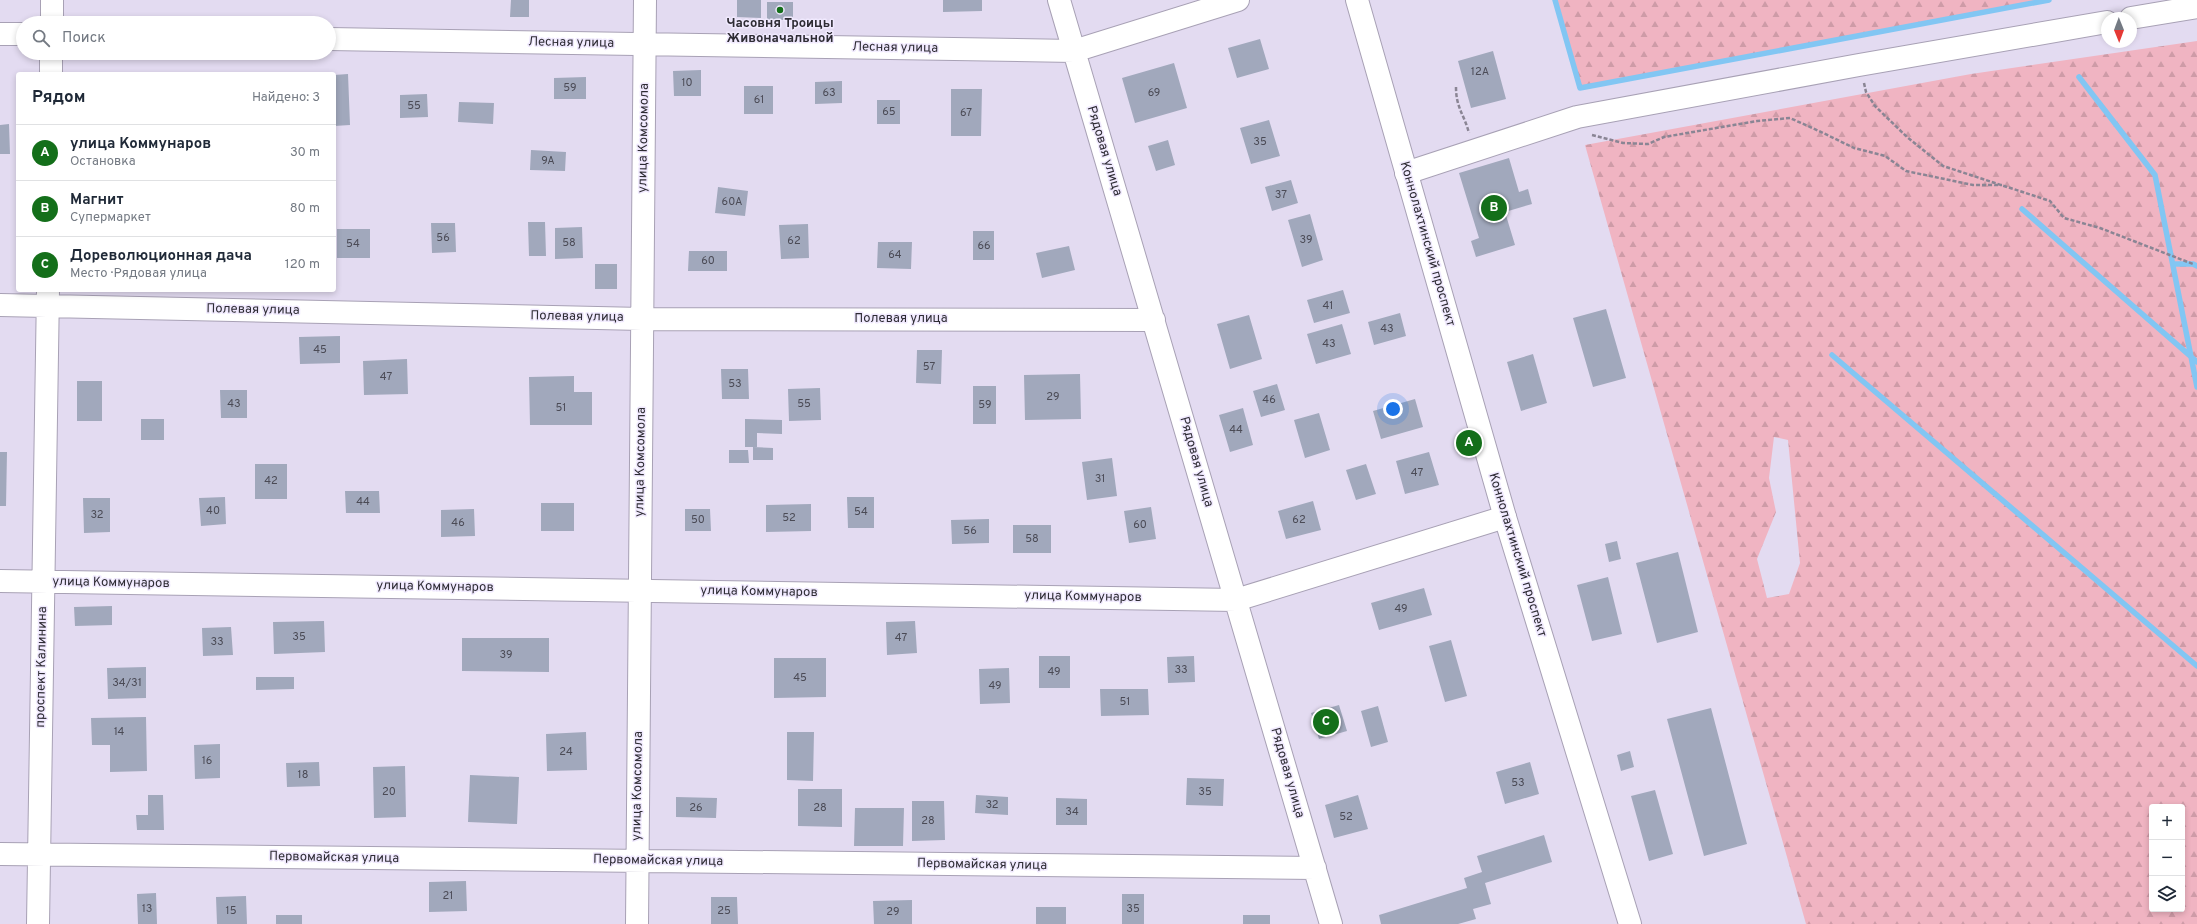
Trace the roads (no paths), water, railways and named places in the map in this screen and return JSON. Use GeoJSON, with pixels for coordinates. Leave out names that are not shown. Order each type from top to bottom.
{"type":"FeatureCollection","features":[{"type":"Feature","properties":{"kind":"street"},"geometry":{"type":"LineString","coordinates":[[52,0],[52,16]]}},
{"type":"Feature","properties":{"kind":"street","name":"улица Комсомола"},"geometry":{"type":"LineString","coordinates":[[637,924],[645,0]]}},
{"type":"Feature","properties":{"kind":"street","name":"Рядовая улица"},"geometry":{"type":"LineString","coordinates":[[1059,0],[1331,924]]}},
{"type":"Feature","properties":{"kind":"street","name":"Лесная улица"},"geometry":{"type":"LineString","coordinates":[[336,39],[1074,51],[1238,0]]}},
{"type":"Feature","properties":{"kind":"street","name":"Коннолахтинский проспект"},"geometry":{"type":"LineString","coordinates":[[1357,0],[1505,517],[1630,924]]}},
{"type":"Feature","properties":{"kind":"street"},"geometry":{"type":"LineString","coordinates":[[2137,17],[2197,7]]}},
{"type":"Feature","properties":{"kind":"street"},"geometry":{"type":"LineString","coordinates":[[1406,173],[1577,117],[1859,65],[2101,23]]}},
{"type":"Feature","properties":{"kind":"street"},"geometry":{"type":"LineString","coordinates":[[0,34],[16,34]]}},
{"type":"Feature","properties":{"kind":"street"},"geometry":{"type":"LineString","coordinates":[[51,60],[51,72]]}},
{"type":"Feature","properties":{"kind":"street","name":"Полевая улица"},"geometry":{"type":"LineString","coordinates":[[0,305],[48,298],[642,319],[1154,320]]}},
{"type":"Feature","properties":{"kind":"street","name":"проспект Калинина"},"geometry":{"type":"LineString","coordinates":[[38,924],[48,298]]}},
{"type":"Feature","properties":{"kind":"street","name":"улица Коммунаров"},"geometry":{"type":"LineString","coordinates":[[0,581],[1236,600],[1505,517]]}},
{"type":"Feature","properties":{"kind":"street","name":"Первомайская улица"},"geometry":{"type":"LineString","coordinates":[[0,854],[1315,868]]}},
{"type":"Feature","properties":{"kind":"waterway"},"geometry":{"type":"LineString","coordinates":[[1555,0],[1580,88],[2049,0]]}},
{"type":"Feature","properties":{"kind":"waterway"},"geometry":{"type":"LineString","coordinates":[[2079,77],[2155,175],[2197,387]]}},
{"type":"Feature","properties":{"kind":"waterway"},"geometry":{"type":"LineString","coordinates":[[2022,209],[2197,362]]}},
{"type":"Feature","properties":{"kind":"waterway"},"geometry":{"type":"LineString","coordinates":[[2173,264],[2193,264],[2197,266]]}},
{"type":"Feature","properties":{"kind":"waterway"},"geometry":{"type":"LineString","coordinates":[[1832,355],[2197,666]]}},
{"type":"Feature","properties":{"kind":"place","name":"Часовня Троицы Живоначальной"},"geometry":{"type":"Point","coordinates":[780,10]}},
{"type":"Feature","properties":{"kind":"place","name":"Магнит"},"geometry":{"type":"Point","coordinates":[1494,208]}},
{"type":"Feature","properties":{"kind":"place","name":"улица Коммунаров"},"geometry":{"type":"Point","coordinates":[1469,443]}},
{"type":"Feature","properties":{"kind":"place","name":"Дореволюционная дача"},"geometry":{"type":"Point","coordinates":[1326,722]}}]}
